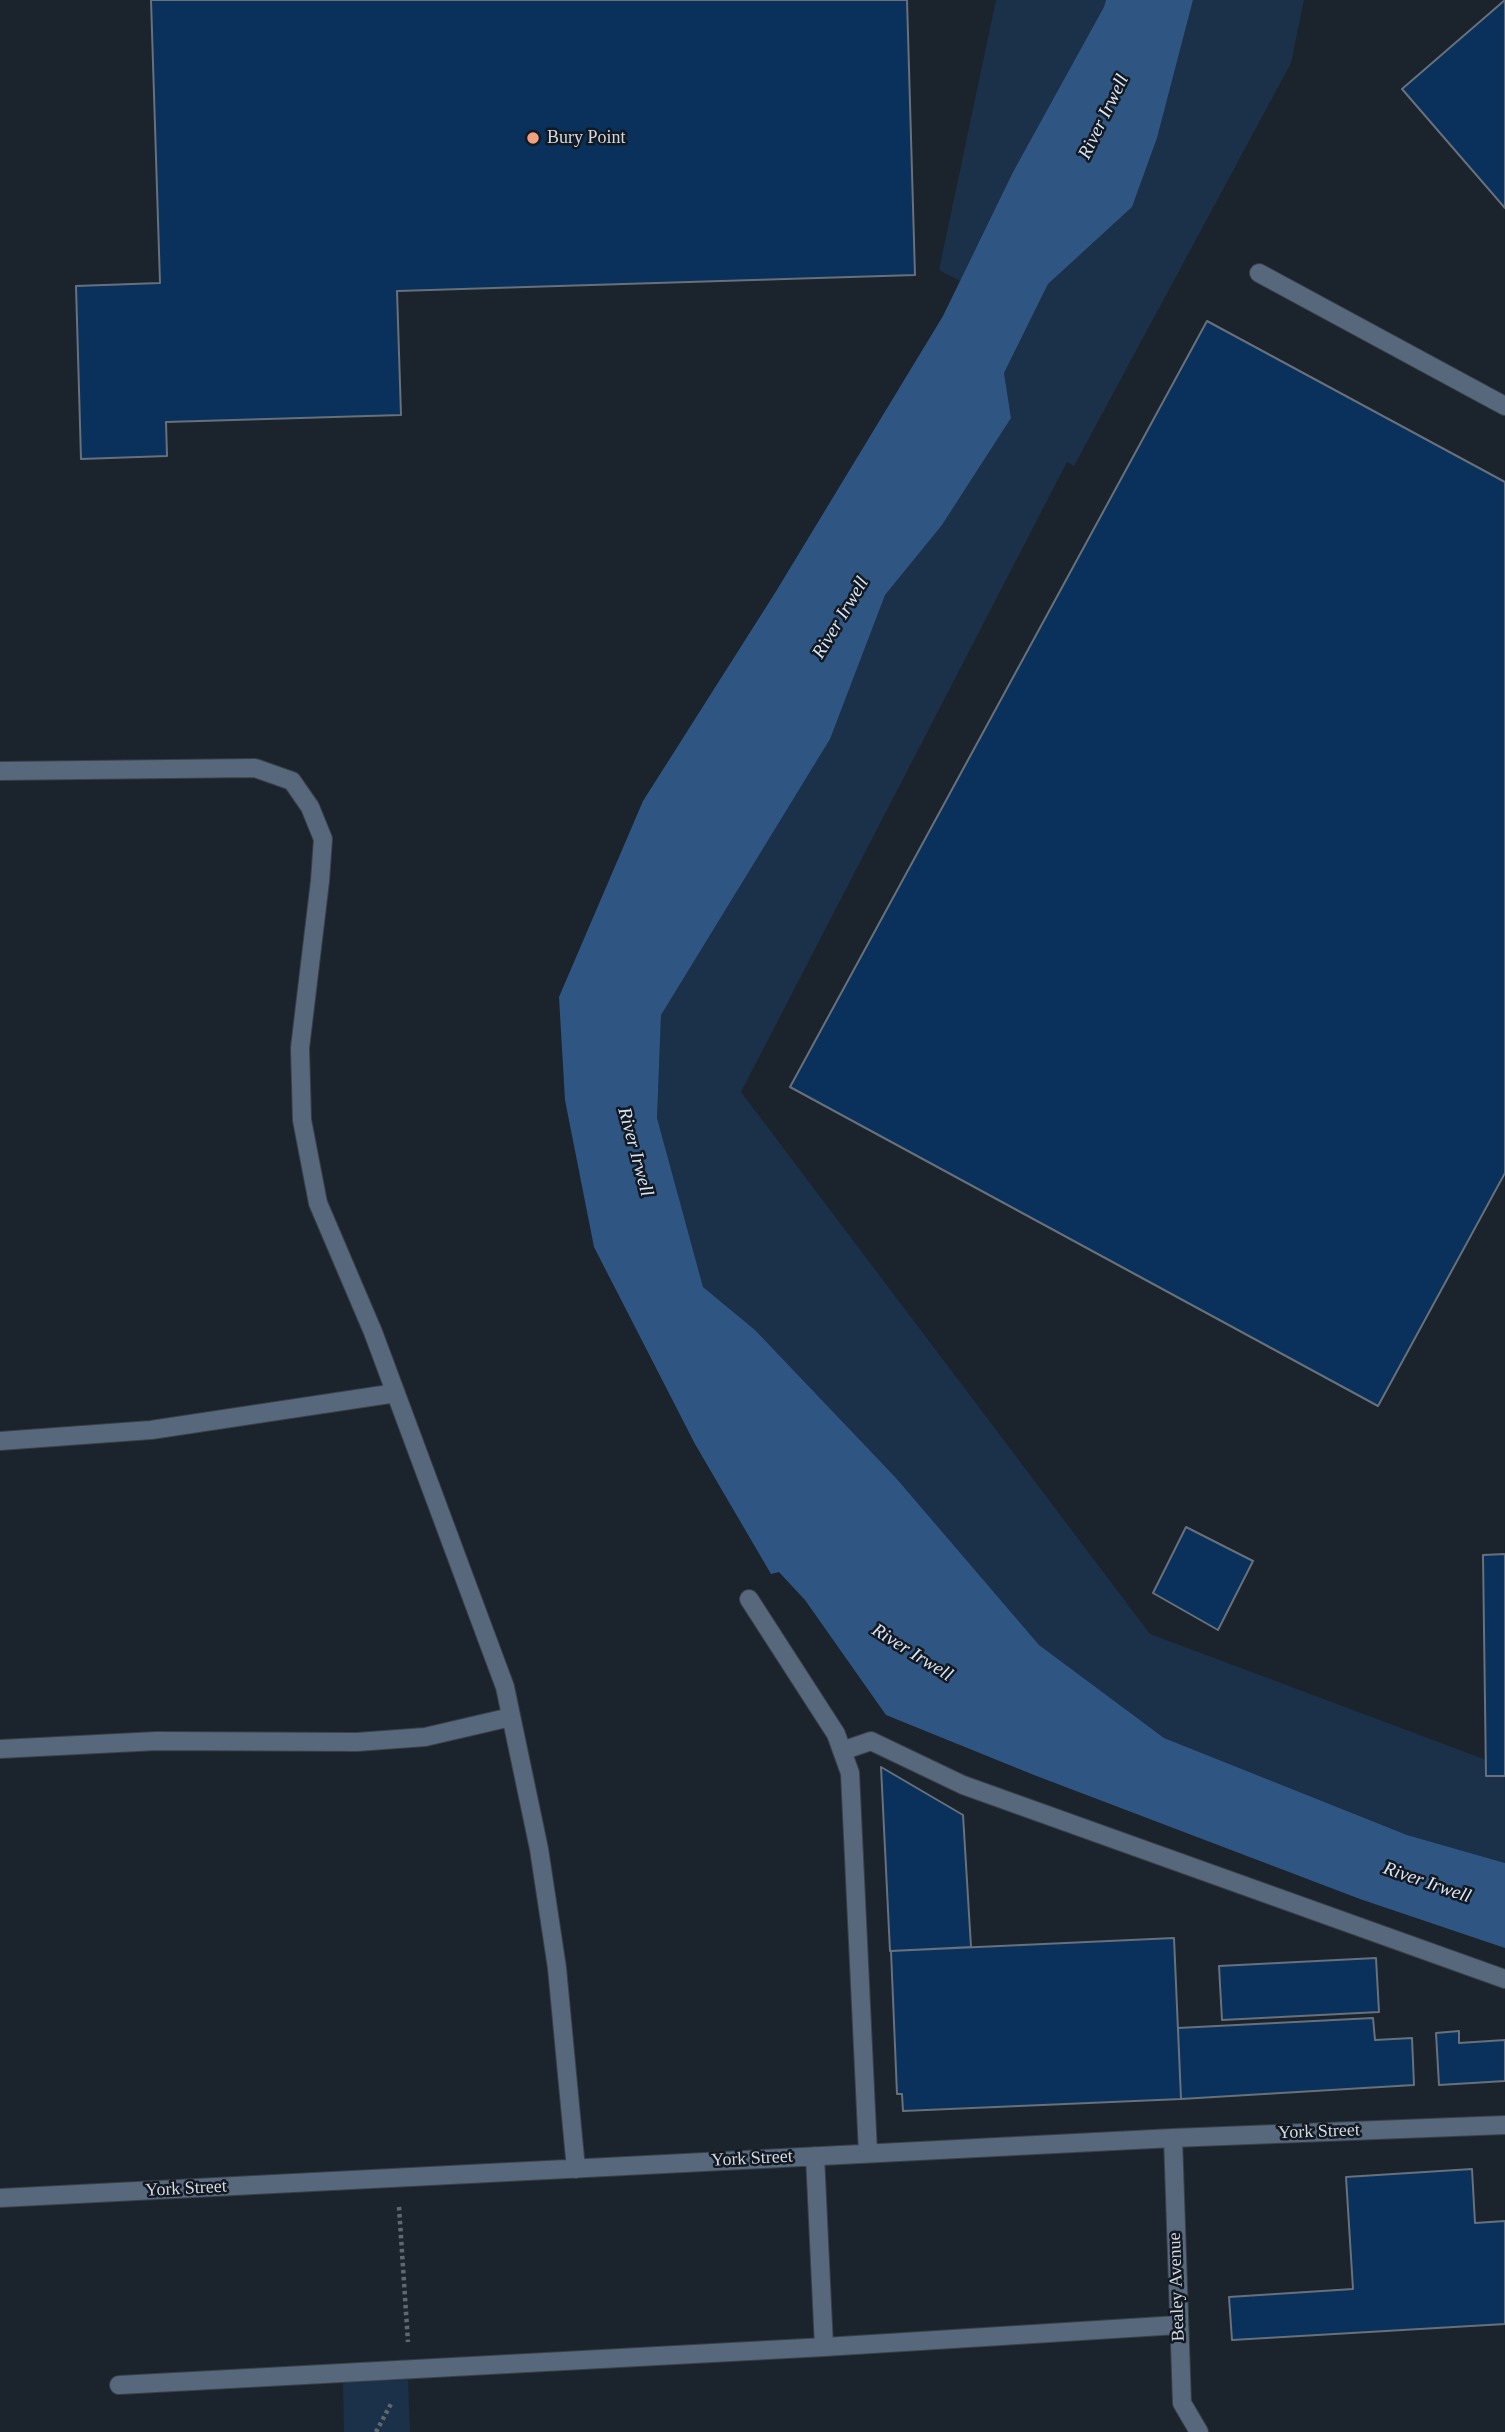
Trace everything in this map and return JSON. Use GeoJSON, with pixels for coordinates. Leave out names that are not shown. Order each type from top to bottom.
{"type":"FeatureCollection","features":[{"type":"Feature","properties":{"kind":"street"},"geometry":{"type":"LineString","coordinates":[[1259,272],[1505,406]]}},
{"type":"Feature","properties":{"kind":"street"},"geometry":{"type":"LineString","coordinates":[[0,771],[255,768],[292,781],[310,807],[323,839],[300,1048],[302,1120],[317,1203],[373,1332],[505,1687],[539,1849],[557,1968],[576,2169]]}},
{"type":"Feature","properties":{"kind":"street"},"geometry":{"type":"LineString","coordinates":[[0,1441],[151,1430],[396,1393]]}},
{"type":"Feature","properties":{"kind":"street"},"geometry":{"type":"LineString","coordinates":[[749,1599],[835,1734],[850,1773],[869,2153]]}},
{"type":"Feature","properties":{"kind":"street"},"geometry":{"type":"LineString","coordinates":[[0,1749],[157,1741],[357,1742],[425,1737],[511,1717]]}},
{"type":"Feature","properties":{"kind":"street"},"geometry":{"type":"LineString","coordinates":[[842,1751],[871,1741],[963,1785],[1505,1979]]}},
{"type":"Feature","properties":{"kind":"street","name":"York Street"},"geometry":{"type":"LineString","coordinates":[[0,2198],[1173,2138],[1505,2124]]}},
{"type":"Feature","properties":{"kind":"street","name":"Bealey Avenue"},"geometry":{"type":"LineString","coordinates":[[1173,2138],[1182,2403],[1199,2432]]}},
{"type":"Feature","properties":{"kind":"street"},"geometry":{"type":"LineString","coordinates":[[816,2156],[824,2347]]}},
{"type":"Feature","properties":{"kind":"street"},"geometry":{"type":"LineString","coordinates":[[119,2385],[1178,2325]]}},
{"type":"Feature","properties":{"kind":"path"},"geometry":{"type":"LineString","coordinates":[[376,2432],[409,2368],[397,2179]]}},
{"type":"Feature","properties":{"kind":"shaded area"},"geometry":{"type":"Polygon","coordinates":[[[996,0],[1106,0],[1105,7],[1013,172],[960,281],[939,270],[996,0]]]}},
{"type":"Feature","properties":{"kind":"shaded area"},"geometry":{"type":"Polygon","coordinates":[[[1193,0],[1304,0],[1291,63],[1074,466],[1067,462],[741,1092],[1150,1634],[1505,1767],[1505,1863],[1407,1835],[1164,1738],[1039,1645],[896,1478],[755,1330],[703,1287],[657,1118],[661,1015],[885,595],[942,525],[1011,418],[1004,373],[1048,284],[1132,207],[1157,138],[1193,0]]]}},
{"type":"Feature","properties":{"kind":"shaded area"},"geometry":{"type":"Polygon","coordinates":[[[408,2380],[410,2432],[344,2432],[343,2382],[408,2380]]]}},
{"type":"Feature","properties":{"kind":"water","name":"River Irwell"},"geometry":{"type":"Polygon","coordinates":[[[1106,0],[1193,0],[1157,138],[1132,207],[1048,284],[1004,373],[1011,418],[942,525],[885,595],[830,739],[661,1015],[657,1118],[703,1287],[755,1330],[896,1478],[1039,1645],[1164,1738],[1407,1835],[1505,1863],[1505,1948],[1360,1899],[1034,1775],[886,1715],[805,1600],[779,1572],[771,1574],[695,1444],[594,1247],[565,1100],[559,997],[643,801],[775,593],[943,316],[1013,172],[1106,0]]]}},
{"type":"Feature","properties":{"kind":"building","name":"Bury Point"},"geometry":{"type":"Polygon","coordinates":[[[151,0],[907,0],[915,275],[397,291],[401,415],[166,422],[167,456],[81,459],[76,286],[160,283],[151,0]]]}},
{"type":"Feature","properties":{"kind":"building"},"geometry":{"type":"Polygon","coordinates":[[[1505,0],[1505,208],[1402,89],[1505,0]]]}},
{"type":"Feature","properties":{"kind":"building"},"geometry":{"type":"Polygon","coordinates":[[[1207,321],[1505,482],[1505,1173],[1378,1406],[790,1087],[1207,321]]]}},
{"type":"Feature","properties":{"kind":"building"},"geometry":{"type":"Polygon","coordinates":[[[1186,1527],[1253,1561],[1218,1630],[1153,1593],[1186,1527]]]}},
{"type":"Feature","properties":{"kind":"building"},"geometry":{"type":"Polygon","coordinates":[[[1505,1554],[1505,1776],[1486,1776],[1483,1555],[1505,1554]]]}},
{"type":"Feature","properties":{"kind":"building"},"geometry":{"type":"Polygon","coordinates":[[[881,1767],[963,1815],[971,1947],[890,1951],[881,1767]]]}},
{"type":"Feature","properties":{"kind":"building"},"geometry":{"type":"Polygon","coordinates":[[[1174,1938],[1181,2099],[903,2111],[902,2094],[897,2094],[891,1951],[1174,1938]]]}},
{"type":"Feature","properties":{"kind":"building"},"geometry":{"type":"Polygon","coordinates":[[[1376,1958],[1379,2012],[1222,2020],[1219,1966],[1376,1958]]]}},
{"type":"Feature","properties":{"kind":"building"},"geometry":{"type":"Polygon","coordinates":[[[1373,2018],[1375,2040],[1412,2038],[1414,2085],[1181,2099],[1178,2028],[1373,2018]]]}},
{"type":"Feature","properties":{"kind":"building"},"geometry":{"type":"Polygon","coordinates":[[[1459,2031],[1459,2043],[1505,2040],[1505,2081],[1439,2085],[1436,2033],[1459,2031]]]}},
{"type":"Feature","properties":{"kind":"building"},"geometry":{"type":"Polygon","coordinates":[[[1472,2169],[1475,2223],[1505,2221],[1505,2324],[1232,2340],[1229,2297],[1353,2289],[1346,2177],[1472,2169]]]}},
{"type":"Feature","properties":{"kind":"place","name":"Bury Point"},"geometry":{"type":"Point","coordinates":[533,138]}}]}
